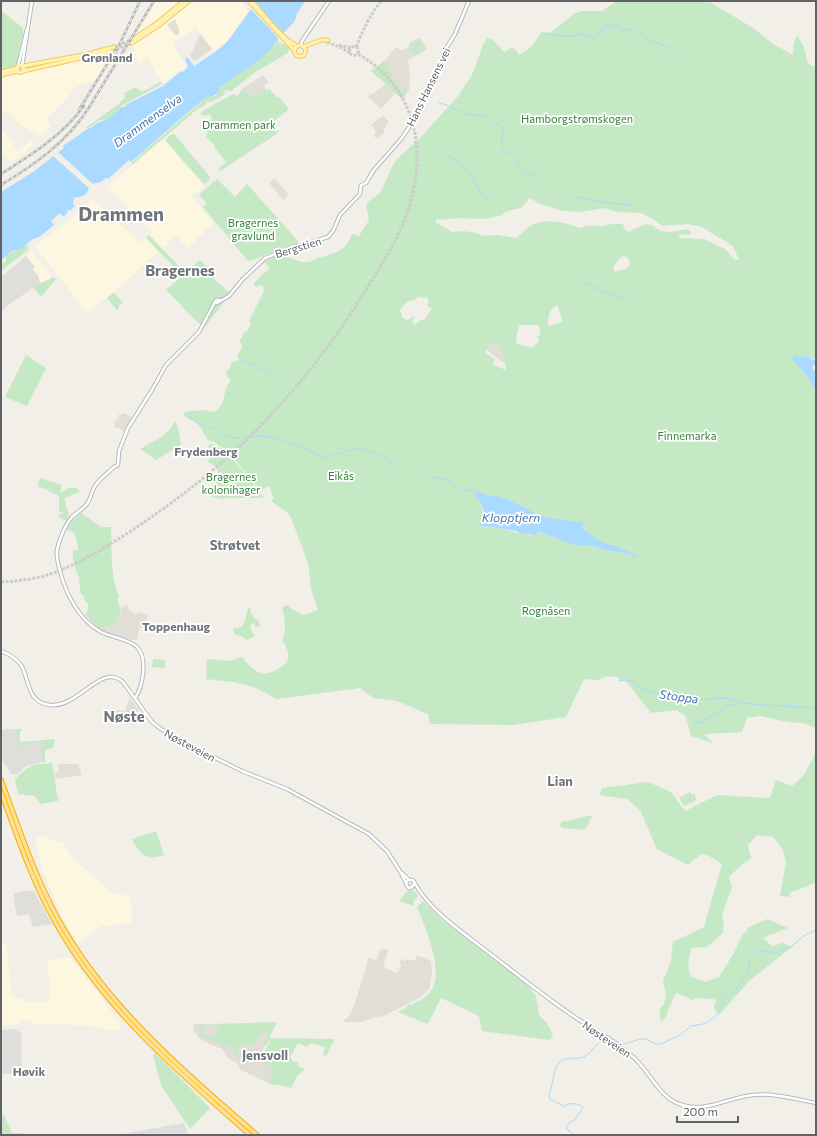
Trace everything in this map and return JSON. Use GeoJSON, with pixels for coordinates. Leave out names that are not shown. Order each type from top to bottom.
{"type":"FeatureCollection","features":[{"type":"Feature","properties":{"kind":"highway"},"geometry":{"type":"LineString","coordinates":[[1,780],[42,887],[59,921],[74,946],[95,975],[144,1031],[206,1090],[257,1135]]}},
{"type":"Feature","properties":{"kind":"highway"},"geometry":{"type":"LineString","coordinates":[[1,792],[38,888],[64,937],[96,984],[149,1043],[250,1135]]}},
{"type":"Feature","properties":{"kind":"highway"},"geometry":{"type":"LineString","coordinates":[[1,797],[9,814]]}},
{"type":"Feature","properties":{"kind":"main road"},"geometry":{"type":"LineString","coordinates":[[1,74],[20,67],[113,49],[21,72],[20,67],[32,1]]}},
{"type":"Feature","properties":{"kind":"main road"},"geometry":{"type":"LineString","coordinates":[[184,1],[132,41],[158,26],[189,1]]}},
{"type":"Feature","properties":{"kind":"main road"},"geometry":{"type":"LineString","coordinates":[[301,46],[302,41],[329,1]]}},
{"type":"Feature","properties":{"kind":"main road","name":"Hans Hansens vei"},"geometry":{"type":"LineString","coordinates":[[361,184],[366,183],[373,172],[402,138],[415,118],[434,78],[445,50],[455,34],[469,1]]}},
{"type":"Feature","properties":{"kind":"main road"},"geometry":{"type":"LineString","coordinates":[[251,2],[284,37],[294,50],[295,54],[299,57],[304,55],[305,51],[316,44],[328,41],[321,40],[301,46],[294,50]]}},
{"type":"Feature","properties":{"kind":"main road"},"geometry":{"type":"LineString","coordinates":[[284,37],[301,46],[305,51]]}},
{"type":"Feature","properties":{"kind":"main road","name":"Bergstien"},"geometry":{"type":"LineString","coordinates":[[134,697],[138,690],[144,663],[142,653],[136,645],[102,632],[88,621],[74,605],[66,592],[57,553],[62,536],[72,517],[86,505],[96,484],[118,465],[119,451],[124,434],[166,365],[201,330],[215,301],[229,296],[242,280],[266,258],[328,237],[333,231],[340,215],[360,194],[361,184]]}},
{"type":"Feature","properties":{"kind":"main road","name":"Nøsteveien"},"geometry":{"type":"LineString","coordinates":[[2,652],[12,656],[19,663],[23,670],[29,690],[37,699],[45,703],[56,704],[69,700],[108,676],[119,679],[152,722],[168,734],[242,771],[287,789],[369,834],[385,849],[406,883]]}},
{"type":"Feature","properties":{"kind":"main road","name":"Nøsteveien"},"geometry":{"type":"LineString","coordinates":[[401,873],[409,880]]}},
{"type":"Feature","properties":{"kind":"main road"},"geometry":{"type":"LineString","coordinates":[[409,880],[413,880],[414,884],[411,888],[408,887],[406,883],[409,880]]}},
{"type":"Feature","properties":{"kind":"main road","name":"Nøsteveien"},"geometry":{"type":"LineString","coordinates":[[414,884],[439,914],[456,929],[559,1006],[634,1057],[647,1071],[665,1095],[673,1101],[683,1106],[701,1106],[757,1095],[816,1103]]}},
{"type":"Feature","properties":{"kind":"main road","name":"Nøsteveien"},"geometry":{"type":"LineString","coordinates":[[411,888],[420,893]]}},
{"type":"Feature","properties":{"kind":"shaded area"},"geometry":{"type":"Polygon","coordinates":[[[156,1],[181,1],[161,17],[137,32],[156,1]]]}},
{"type":"Feature","properties":{"kind":"shaded area"},"geometry":{"type":"Polygon","coordinates":[[[192,1],[240,1],[248,13],[227,42],[217,50],[214,50],[195,27],[173,44],[186,67],[164,83],[156,74],[148,58],[139,63],[132,46],[159,28],[192,1]]]}},
{"type":"Feature","properties":{"kind":"shaded area"},"geometry":{"type":"Polygon","coordinates":[[[175,19],[180,33],[176,36],[167,25],[175,19]]]}},
{"type":"Feature","properties":{"kind":"shaded area"},"geometry":{"type":"Polygon","coordinates":[[[200,34],[212,49],[195,61],[190,56],[200,34]]]}},
{"type":"Feature","properties":{"kind":"shaded area"},"geometry":{"type":"Polygon","coordinates":[[[420,38],[427,49],[408,60],[410,77],[409,90],[403,100],[395,93],[381,109],[368,97],[370,94],[375,94],[374,93],[386,84],[373,70],[385,60],[396,47],[400,50],[405,49],[408,47],[410,42],[420,38]]]}},
{"type":"Feature","properties":{"kind":"shaded area"},"geometry":{"type":"Polygon","coordinates":[[[112,53],[97,80],[75,87],[68,97],[45,120],[51,126],[41,136],[36,135],[21,125],[9,113],[1,113],[1,77],[112,53]]]}},
{"type":"Feature","properties":{"kind":"shaded area"},"geometry":{"type":"Polygon","coordinates":[[[263,75],[269,82],[264,85],[266,90],[254,98],[251,98],[243,88],[263,75]]]}},
{"type":"Feature","properties":{"kind":"shaded area"},"geometry":{"type":"Polygon","coordinates":[[[383,115],[389,122],[383,130],[385,132],[377,139],[374,136],[376,131],[371,125],[383,115]]]}},
{"type":"Feature","properties":{"kind":"shaded area"},"geometry":{"type":"Polygon","coordinates":[[[5,131],[16,149],[19,151],[31,140],[34,143],[23,155],[12,162],[1,153],[1,133],[5,131]]]}},
{"type":"Feature","properties":{"kind":"shaded area"},"geometry":{"type":"Polygon","coordinates":[[[163,139],[204,186],[192,197],[213,223],[188,248],[176,236],[116,290],[87,313],[35,246],[71,219],[92,199],[141,243],[152,232],[107,187],[163,139]]]}},
{"type":"Feature","properties":{"kind":"shaded area"},"geometry":{"type":"Polygon","coordinates":[[[275,178],[289,195],[283,200],[269,183],[275,178]]]}},
{"type":"Feature","properties":{"kind":"shaded area"},"geometry":{"type":"Polygon","coordinates":[[[32,251],[51,276],[41,283],[37,273],[33,269],[34,267],[26,256],[32,251]]]}},
{"type":"Feature","properties":{"kind":"shaded area"},"geometry":{"type":"Polygon","coordinates":[[[26,256],[35,267],[33,269],[36,274],[37,273],[40,283],[7,306],[1,313],[1,277],[26,256]]]}},
{"type":"Feature","properties":{"kind":"shaded area"},"geometry":{"type":"Polygon","coordinates":[[[495,342],[502,348],[505,360],[503,363],[486,349],[490,343],[495,342]]]}},
{"type":"Feature","properties":{"kind":"shaded area"},"geometry":{"type":"Polygon","coordinates":[[[124,413],[132,418],[124,432],[118,427],[115,427],[114,421],[119,417],[118,415],[124,413]]]}},
{"type":"Feature","properties":{"kind":"shaded area"},"geometry":{"type":"Polygon","coordinates":[[[127,604],[129,610],[136,614],[140,612],[148,616],[145,622],[150,626],[149,628],[147,626],[139,628],[137,640],[113,636],[90,622],[100,628],[115,624],[121,613],[121,608],[127,604]]]}},
{"type":"Feature","properties":{"kind":"shaded area"},"geometry":{"type":"Polygon","coordinates":[[[130,698],[139,710],[135,724],[131,723],[127,725],[113,719],[115,710],[126,711],[130,698]]]}},
{"type":"Feature","properties":{"kind":"shaded area"},"geometry":{"type":"Polygon","coordinates":[[[16,729],[21,744],[43,742],[44,762],[26,766],[16,775],[12,774],[1,759],[1,730],[16,729]]]}},
{"type":"Feature","properties":{"kind":"shaded area"},"geometry":{"type":"Polygon","coordinates":[[[58,764],[78,764],[82,775],[55,779],[54,773],[59,772],[58,764]]]}},
{"type":"Feature","properties":{"kind":"shaded area"},"geometry":{"type":"Polygon","coordinates":[[[42,836],[64,844],[72,857],[107,889],[116,894],[129,896],[133,914],[131,923],[102,926],[78,943],[62,917],[43,871],[35,840],[42,836]]]}},
{"type":"Feature","properties":{"kind":"shaded area"},"geometry":{"type":"Polygon","coordinates":[[[34,891],[52,924],[33,927],[29,914],[17,916],[13,895],[14,893],[34,891]]]}},
{"type":"Feature","properties":{"kind":"shaded area"},"geometry":{"type":"Polygon","coordinates":[[[1,943],[6,943],[12,998],[23,999],[24,1003],[50,1001],[48,960],[70,957],[100,995],[121,1026],[118,1031],[82,1025],[36,1024],[30,1021],[22,1020],[19,1023],[1,1026],[1,943]]]}},
{"type":"Feature","properties":{"kind":"shaded area"},"geometry":{"type":"Polygon","coordinates":[[[383,948],[388,950],[383,967],[397,973],[401,966],[399,963],[401,959],[405,961],[407,959],[415,961],[417,955],[431,961],[432,972],[429,989],[421,997],[384,1016],[361,1022],[344,1022],[343,1021],[349,1016],[353,1009],[368,958],[376,960],[380,950],[382,951],[383,948]]]}},
{"type":"Feature","properties":{"kind":"shaded area"},"geometry":{"type":"Polygon","coordinates":[[[276,1023],[260,1055],[260,1057],[281,1068],[270,1084],[241,1070],[237,1064],[227,1057],[222,1049],[203,1041],[198,1037],[193,1029],[194,1024],[276,1023]]]}},
{"type":"Feature","properties":{"kind":"shaded area"},"geometry":{"type":"Polygon","coordinates":[[[14,1029],[21,1033],[22,1074],[1,1074],[1,1030],[14,1029]]]}},
{"type":"Feature","properties":{"kind":"shaded area"},"geometry":{"type":"Polygon","coordinates":[[[184,1123],[188,1135],[116,1135],[184,1123]]]}},
{"type":"Feature","properties":{"kind":"green space","name":"Finnemarka"},"geometry":{"type":"Polygon","coordinates":[[[617,1],[708,1],[753,28],[773,44],[793,55],[794,43],[797,35],[804,47],[807,61],[810,65],[816,67],[816,361],[810,357],[803,356],[792,359],[807,376],[816,391],[816,728],[804,723],[788,722],[760,716],[747,718],[742,732],[704,734],[713,743],[691,736],[686,717],[677,710],[651,713],[625,680],[619,682],[620,678],[611,676],[604,677],[599,680],[584,679],[566,717],[513,725],[430,724],[428,714],[397,701],[373,698],[360,688],[277,699],[254,687],[233,682],[206,679],[207,659],[229,661],[242,657],[253,669],[262,673],[269,673],[281,667],[285,664],[288,658],[287,650],[282,640],[285,632],[285,624],[282,607],[288,605],[290,608],[304,615],[318,610],[311,589],[308,563],[288,513],[271,501],[274,498],[269,486],[260,491],[229,453],[216,443],[208,440],[199,425],[183,415],[185,412],[204,410],[215,412],[222,404],[226,388],[231,381],[225,373],[229,369],[232,362],[239,360],[238,354],[242,348],[242,344],[239,342],[251,324],[249,321],[264,291],[263,286],[259,285],[256,287],[253,284],[270,269],[264,261],[285,252],[287,257],[309,262],[339,251],[343,248],[352,234],[359,236],[369,220],[366,205],[380,193],[395,161],[422,136],[458,96],[472,75],[487,38],[493,40],[504,52],[512,47],[518,54],[526,51],[532,46],[542,32],[550,33],[574,14],[581,11],[602,11],[617,1]],[[530,198],[521,208],[504,212],[503,215],[484,219],[437,219],[435,222],[452,232],[463,231],[476,233],[483,236],[498,235],[517,238],[529,227],[547,221],[561,222],[579,228],[587,226],[623,224],[624,229],[628,232],[646,224],[652,225],[660,231],[670,232],[687,229],[691,232],[691,234],[680,235],[678,238],[704,239],[725,249],[735,260],[739,260],[733,246],[702,227],[688,224],[663,226],[641,213],[617,212],[604,208],[581,212],[563,211],[540,204],[530,198]],[[624,256],[613,268],[615,272],[628,268],[630,262],[628,258],[624,256]],[[418,296],[415,300],[407,302],[399,311],[401,312],[402,318],[405,320],[410,319],[413,316],[415,317],[412,321],[414,325],[421,320],[424,320],[432,309],[427,305],[429,301],[426,297],[422,298],[418,296]],[[557,305],[552,309],[548,317],[548,327],[563,321],[557,305]],[[519,325],[516,339],[517,344],[533,348],[539,341],[538,335],[540,335],[540,328],[537,325],[519,325]],[[495,342],[489,344],[485,353],[495,359],[493,365],[506,370],[502,348],[498,345],[499,344],[495,342]],[[477,491],[474,496],[480,501],[482,511],[491,521],[489,523],[484,521],[479,523],[478,526],[499,528],[532,535],[539,535],[537,533],[538,531],[575,545],[590,545],[632,556],[636,555],[603,543],[587,533],[583,528],[582,522],[539,515],[508,499],[490,496],[477,491]]]}},
{"type":"Feature","properties":{"kind":"green space"},"geometry":{"type":"Polygon","coordinates":[[[1,12],[23,28],[23,39],[19,51],[21,50],[19,60],[16,65],[1,71],[1,12]]]}},
{"type":"Feature","properties":{"kind":"green space"},"geometry":{"type":"Polygon","coordinates":[[[278,39],[279,43],[284,44],[289,48],[288,53],[257,71],[231,91],[225,90],[224,95],[211,102],[207,101],[206,105],[195,111],[133,164],[131,163],[207,97],[216,96],[220,88],[226,83],[262,58],[274,46],[274,43],[278,39]]]}},
{"type":"Feature","properties":{"kind":"green space"},"geometry":{"type":"Polygon","coordinates":[[[420,40],[424,48],[413,54],[409,47],[420,40]]]}},
{"type":"Feature","properties":{"kind":"green space"},"geometry":{"type":"Polygon","coordinates":[[[384,61],[386,65],[390,65],[390,73],[392,73],[392,79],[396,80],[397,89],[402,91],[407,86],[408,87],[403,95],[399,96],[371,71],[384,61]]]}},
{"type":"Feature","properties":{"kind":"green space"},"geometry":{"type":"Polygon","coordinates":[[[160,82],[162,84],[121,106],[112,116],[105,120],[99,120],[88,128],[85,128],[119,104],[125,98],[124,93],[136,87],[139,90],[144,91],[160,82]]]}},
{"type":"Feature","properties":{"kind":"green space","name":"Drammen park"},"geometry":{"type":"Polygon","coordinates":[[[243,88],[251,98],[254,98],[269,89],[277,97],[279,97],[289,109],[273,122],[279,131],[275,135],[220,171],[218,169],[226,162],[214,147],[215,146],[206,137],[208,132],[204,129],[211,123],[210,121],[212,118],[209,114],[203,116],[201,112],[233,94],[238,96],[243,88]]]}},
{"type":"Feature","properties":{"kind":"green space"},"geometry":{"type":"Polygon","coordinates":[[[172,134],[174,134],[210,177],[205,184],[166,141],[172,134]]]}},
{"type":"Feature","properties":{"kind":"green space","name":"Bragernes gravlund"},"geometry":{"type":"Polygon","coordinates":[[[217,179],[235,197],[247,184],[298,241],[298,244],[248,261],[203,207],[207,203],[199,195],[217,179]]]}},
{"type":"Feature","properties":{"kind":"green space"},"geometry":{"type":"Polygon","coordinates":[[[149,235],[186,272],[200,260],[212,271],[215,280],[231,294],[224,299],[224,302],[204,328],[166,290],[181,277],[175,268],[146,238],[149,235]]]}},
{"type":"Feature","properties":{"kind":"green space"},"geometry":{"type":"Polygon","coordinates":[[[26,245],[29,249],[1,271],[1,262],[4,263],[6,261],[6,258],[4,257],[26,245]]]}},
{"type":"Feature","properties":{"kind":"green space"},"geometry":{"type":"Polygon","coordinates":[[[54,277],[56,279],[41,297],[33,287],[54,277]]]}},
{"type":"Feature","properties":{"kind":"green space"},"geometry":{"type":"Polygon","coordinates":[[[114,292],[123,303],[118,306],[119,308],[117,310],[107,298],[114,292]]]}},
{"type":"Feature","properties":{"kind":"green space"},"geometry":{"type":"Polygon","coordinates":[[[26,355],[46,368],[27,406],[5,397],[26,355]]]}},
{"type":"Feature","properties":{"kind":"green space"},"geometry":{"type":"Polygon","coordinates":[[[175,421],[179,431],[181,445],[156,460],[140,449],[169,431],[175,421]]]}},
{"type":"Feature","properties":{"kind":"green space","name":"Bragernes kolonihager"},"geometry":{"type":"Polygon","coordinates":[[[211,444],[225,452],[232,459],[264,498],[222,499],[209,496],[218,473],[217,467],[208,462],[211,450],[207,447],[211,444]]]}},
{"type":"Feature","properties":{"kind":"green space"},"geometry":{"type":"Polygon","coordinates":[[[41,478],[61,485],[61,493],[69,488],[77,488],[79,492],[65,498],[69,515],[67,521],[60,518],[59,515],[64,512],[59,512],[59,496],[38,487],[39,479],[41,478]]]}},
{"type":"Feature","properties":{"kind":"green space"},"geometry":{"type":"Polygon","coordinates":[[[81,513],[101,527],[111,527],[113,571],[119,596],[117,600],[120,607],[120,613],[115,624],[100,628],[85,614],[88,610],[88,606],[83,599],[85,597],[81,594],[80,580],[73,558],[73,550],[78,550],[77,542],[74,533],[67,529],[72,521],[81,513]]]}},
{"type":"Feature","properties":{"kind":"green space"},"geometry":{"type":"Polygon","coordinates":[[[249,607],[256,620],[259,618],[258,621],[261,627],[255,626],[253,623],[251,624],[250,627],[254,636],[246,640],[241,636],[234,634],[233,629],[240,628],[245,620],[249,607]]]}},
{"type":"Feature","properties":{"kind":"green space"},"geometry":{"type":"Polygon","coordinates":[[[153,659],[165,660],[165,668],[152,667],[153,659]]]}},
{"type":"Feature","properties":{"kind":"green space"},"geometry":{"type":"Polygon","coordinates":[[[15,729],[22,729],[19,736],[21,742],[55,739],[53,748],[45,750],[45,762],[43,762],[41,748],[43,747],[42,742],[25,744],[20,747],[20,743],[17,743],[18,737],[15,729]]]}},
{"type":"Feature","properties":{"kind":"green space"},"geometry":{"type":"Polygon","coordinates":[[[815,754],[816,882],[791,892],[789,897],[780,896],[786,862],[783,850],[773,837],[757,835],[748,845],[751,858],[729,877],[732,887],[722,915],[724,924],[723,933],[707,947],[691,948],[688,965],[690,976],[705,982],[719,977],[734,953],[742,936],[749,927],[767,919],[788,928],[763,938],[772,946],[783,943],[792,947],[749,981],[719,1015],[714,1008],[716,1001],[714,999],[695,998],[693,1000],[676,993],[666,1016],[661,1023],[660,1010],[664,1004],[666,995],[663,981],[671,961],[673,942],[704,927],[722,864],[709,856],[701,854],[688,865],[657,849],[640,810],[627,799],[599,795],[602,788],[648,782],[671,792],[685,811],[717,795],[770,798],[776,780],[792,786],[804,775],[815,754]]]}},
{"type":"Feature","properties":{"kind":"green space"},"geometry":{"type":"Polygon","coordinates":[[[52,763],[58,801],[40,804],[35,796],[18,794],[15,780],[23,771],[31,766],[52,763]]]}},
{"type":"Feature","properties":{"kind":"green space"},"geometry":{"type":"Polygon","coordinates":[[[690,792],[692,795],[694,793],[697,800],[684,806],[679,798],[690,792]]]}},
{"type":"Feature","properties":{"kind":"green space"},"geometry":{"type":"Polygon","coordinates":[[[593,815],[585,830],[562,828],[560,825],[562,822],[593,815]]]}},
{"type":"Feature","properties":{"kind":"green space"},"geometry":{"type":"Polygon","coordinates":[[[156,831],[164,855],[158,857],[148,857],[138,849],[132,839],[156,831]]]}},
{"type":"Feature","properties":{"kind":"green space"},"geometry":{"type":"Polygon","coordinates":[[[408,890],[414,891],[419,896],[413,901],[415,906],[399,901],[408,890]]]}},
{"type":"Feature","properties":{"kind":"green space"},"geometry":{"type":"Polygon","coordinates":[[[423,901],[443,921],[513,973],[529,987],[536,996],[539,1015],[547,1023],[553,1035],[550,1040],[482,1031],[479,1016],[441,998],[428,1024],[398,1012],[407,1007],[408,1004],[411,1005],[427,996],[435,982],[435,961],[429,937],[417,907],[423,901]]]}},
{"type":"Feature","properties":{"kind":"green space"},"geometry":{"type":"Polygon","coordinates":[[[275,1022],[276,1024],[269,1038],[334,1039],[326,1056],[323,1055],[325,1047],[310,1043],[307,1047],[298,1043],[290,1057],[294,1062],[299,1062],[298,1066],[304,1069],[297,1076],[291,1088],[270,1084],[268,1082],[275,1070],[266,1064],[265,1061],[267,1058],[263,1054],[270,1041],[269,1040],[266,1046],[263,1044],[270,1030],[267,1029],[265,1034],[262,1033],[253,1046],[241,1045],[237,1052],[247,1055],[248,1058],[246,1060],[235,1055],[233,1052],[235,1048],[203,1037],[197,1029],[201,1030],[204,1035],[216,1035],[218,1032],[218,1027],[215,1025],[205,1025],[202,1029],[196,1027],[195,1025],[275,1022]]]}},
{"type":"Feature","properties":{"kind":"green space"},"geometry":{"type":"Polygon","coordinates":[[[155,1053],[210,1108],[190,1129],[161,1085],[153,1055],[155,1053]]]}},
{"type":"Feature","properties":{"kind":"green space"},"geometry":{"type":"Polygon","coordinates":[[[4,1115],[12,1133],[23,1133],[22,1135],[2,1135],[1,1116],[4,1115]]]}},
{"type":"Feature","properties":{"kind":"water","name":"Drammenselva"},"geometry":{"type":"Polygon","coordinates":[[[257,1],[305,1],[296,15],[297,16],[294,22],[262,58],[220,87],[218,93],[207,97],[193,108],[131,162],[129,160],[108,179],[106,178],[101,182],[92,184],[85,195],[74,198],[73,204],[75,206],[71,210],[68,210],[63,217],[60,213],[51,221],[54,225],[39,237],[33,239],[22,248],[11,252],[1,260],[1,192],[33,172],[64,148],[63,146],[89,128],[109,118],[121,107],[124,107],[127,104],[163,86],[181,71],[183,72],[188,67],[185,59],[187,57],[194,66],[215,52],[227,42],[257,1]]]}},
{"type":"Feature","properties":{"kind":"water"},"geometry":{"type":"Polygon","coordinates":[[[795,355],[799,358],[806,356],[816,361],[816,366],[814,365],[812,367],[816,374],[816,391],[807,376],[792,359],[795,355]]]}},
{"type":"Feature","properties":{"kind":"water","name":"Klopptjern"},"geometry":{"type":"Polygon","coordinates":[[[477,491],[490,496],[508,499],[539,515],[583,522],[582,527],[593,537],[636,555],[637,557],[590,545],[574,545],[538,531],[537,533],[539,536],[522,534],[516,531],[492,527],[478,526],[479,523],[484,521],[489,523],[491,521],[485,516],[480,501],[474,496],[477,491]]]}},
{"type":"Feature","properties":{"kind":"pier"},"geometry":{"type":"Polygon","coordinates":[[[254,2],[285,35],[280,40],[250,8],[254,2]]]}},
{"type":"Feature","properties":{"kind":"pier"},"geometry":{"type":"Polygon","coordinates":[[[57,151],[94,185],[91,190],[52,155],[57,151]]]}},
{"type":"Feature","properties":{"kind":"waterway"},"geometry":{"type":"LineString","coordinates":[[546,33],[564,36],[583,34],[595,37],[606,27],[617,25],[622,30],[635,29],[649,41],[659,43],[677,51]]}},
{"type":"Feature","properties":{"kind":"waterway"},"geometry":{"type":"LineString","coordinates":[[444,104],[462,112]]}},
{"type":"Feature","properties":{"kind":"waterway"},"geometry":{"type":"LineString","coordinates":[[464,113],[468,115],[484,115]]}},
{"type":"Feature","properties":{"kind":"waterway"},"geometry":{"type":"LineString","coordinates":[[486,116],[501,126],[504,132],[501,142],[502,147],[505,151],[512,154],[520,167]]}},
{"type":"Feature","properties":{"kind":"waterway"},"geometry":{"type":"LineString","coordinates":[[443,152],[467,169],[483,196],[489,199]]}},
{"type":"Feature","properties":{"kind":"waterway"},"geometry":{"type":"LineString","coordinates":[[521,169],[530,175],[534,175],[538,180]]}},
{"type":"Feature","properties":{"kind":"waterway"},"geometry":{"type":"LineString","coordinates":[[574,196],[607,203],[636,206]]}},
{"type":"Feature","properties":{"kind":"waterway"},"geometry":{"type":"LineString","coordinates":[[584,283],[622,299]]}},
{"type":"Feature","properties":{"kind":"waterway"},"geometry":{"type":"LineString","coordinates":[[237,357],[278,378]]}},
{"type":"Feature","properties":{"kind":"waterway"},"geometry":{"type":"LineString","coordinates":[[187,415],[200,424],[213,429]]}},
{"type":"Feature","properties":{"kind":"waterway"},"geometry":{"type":"LineString","coordinates":[[219,433],[237,438],[256,436],[269,437],[302,447],[324,458],[357,448],[380,455],[396,465]]}},
{"type":"Feature","properties":{"kind":"waterway"},"geometry":{"type":"LineString","coordinates":[[422,475],[429,475]]}},
{"type":"Feature","properties":{"kind":"waterway"},"geometry":{"type":"LineString","coordinates":[[432,477],[447,480],[464,491]]}},
{"type":"Feature","properties":{"kind":"waterway"},"geometry":{"type":"LineString","coordinates":[[465,490],[476,492]]}},
{"type":"Feature","properties":{"kind":"waterway","name":"Stoppa"},"geometry":{"type":"LineString","coordinates":[[619,680],[631,681],[641,688],[656,694],[675,694],[687,699],[696,700],[727,698],[743,703],[816,708]]}},
{"type":"Feature","properties":{"kind":"waterway","name":"Stoppa"},"geometry":{"type":"LineString","coordinates":[[694,723],[702,722],[728,706],[741,703]]}},
{"type":"Feature","properties":{"kind":"waterway"},"geometry":{"type":"LineString","coordinates":[[574,1135],[566,1128],[569,1123],[575,1120],[583,1107],[578,1104],[563,1106],[550,1099],[549,1095],[554,1073],[562,1060],[584,1057],[606,1034],[620,1043],[625,1044],[640,1039],[646,1039],[655,1044],[661,1044],[680,1035],[691,1026],[708,1022],[721,1009],[724,997],[734,992],[740,984],[748,972],[750,960],[758,950],[777,953],[790,947],[805,935],[816,930]]}},
{"type":"Feature","properties":{"kind":"tunnel"},"geometry":{"type":"LineString","coordinates":[[356,47],[367,23],[381,1]]}},
{"type":"Feature","properties":{"kind":"tunnel"},"geometry":{"type":"LineString","coordinates":[[114,47],[133,39]]}},
{"type":"Feature","properties":{"kind":"tunnel"},"geometry":{"type":"LineString","coordinates":[[327,42],[350,53]]}},
{"type":"Feature","properties":{"kind":"tunnel"},"geometry":{"type":"LineString","coordinates":[[112,51],[132,43]]}},
{"type":"Feature","properties":{"kind":"tunnel"},"geometry":{"type":"LineString","coordinates":[[339,45],[351,48]]}},
{"type":"Feature","properties":{"kind":"tunnel"},"geometry":{"type":"LineString","coordinates":[[352,47],[356,47],[358,51],[356,55],[352,55],[350,53],[350,49],[352,47]]}},
{"type":"Feature","properties":{"kind":"tunnel"},"geometry":{"type":"LineString","coordinates":[[1,582],[25,580],[55,572],[92,555],[151,518],[209,473],[257,430],[312,367],[345,322],[400,232],[410,204],[415,182],[417,160],[416,139],[404,100],[392,83],[377,67],[358,54]]}},
{"type":"Feature","properties":{"kind":"railway"},"geometry":{"type":"LineString","coordinates":[[115,54],[140,1]]}},
{"type":"Feature","properties":{"kind":"railway"},"geometry":{"type":"LineString","coordinates":[[1,185],[49,152],[80,121],[154,1]]}},
{"type":"Feature","properties":{"kind":"railway"},"geometry":{"type":"LineString","coordinates":[[79,110],[117,48]]}},
{"type":"Feature","properties":{"kind":"railway"},"geometry":{"type":"LineString","coordinates":[[1,174],[46,144],[66,126],[84,106]]}},
{"type":"Feature","properties":{"kind":"district","name":"Grønland"},"geometry":{"type":"Point","coordinates":[107,57]}},
{"type":"Feature","properties":{"kind":"district","name":"Drammen"},"geometry":{"type":"Point","coordinates":[121,213]}},
{"type":"Feature","properties":{"kind":"district","name":"Bragernes"},"geometry":{"type":"Point","coordinates":[180,270]}},
{"type":"Feature","properties":{"kind":"district","name":"Frydenberg"},"geometry":{"type":"Point","coordinates":[206,451]}},
{"type":"Feature","properties":{"kind":"district","name":"Strøtvet"},"geometry":{"type":"Point","coordinates":[235,545]}},
{"type":"Feature","properties":{"kind":"district","name":"Toppenhaug"},"geometry":{"type":"Point","coordinates":[176,626]}},
{"type":"Feature","properties":{"kind":"district","name":"Nøste"},"geometry":{"type":"Point","coordinates":[124,716]}},
{"type":"Feature","properties":{"kind":"district","name":"Lian"},"geometry":{"type":"Point","coordinates":[560,781]}},
{"type":"Feature","properties":{"kind":"district","name":"Jensvoll"},"geometry":{"type":"Point","coordinates":[265,1055]}},
{"type":"Feature","properties":{"kind":"district","name":"Høvik"},"geometry":{"type":"Point","coordinates":[29,1071]}},
{"type":"Feature","properties":{"kind":"park label","name":"Hamborgstrømskogen"},"geometry":{"type":"Point","coordinates":[577,118]}},
{"type":"Feature","properties":{"kind":"park label","name":"Eikås"},"geometry":{"type":"Point","coordinates":[341,475]}},
{"type":"Feature","properties":{"kind":"park label","name":"Rognåsen"},"geometry":{"type":"Point","coordinates":[546,610]}}]}
